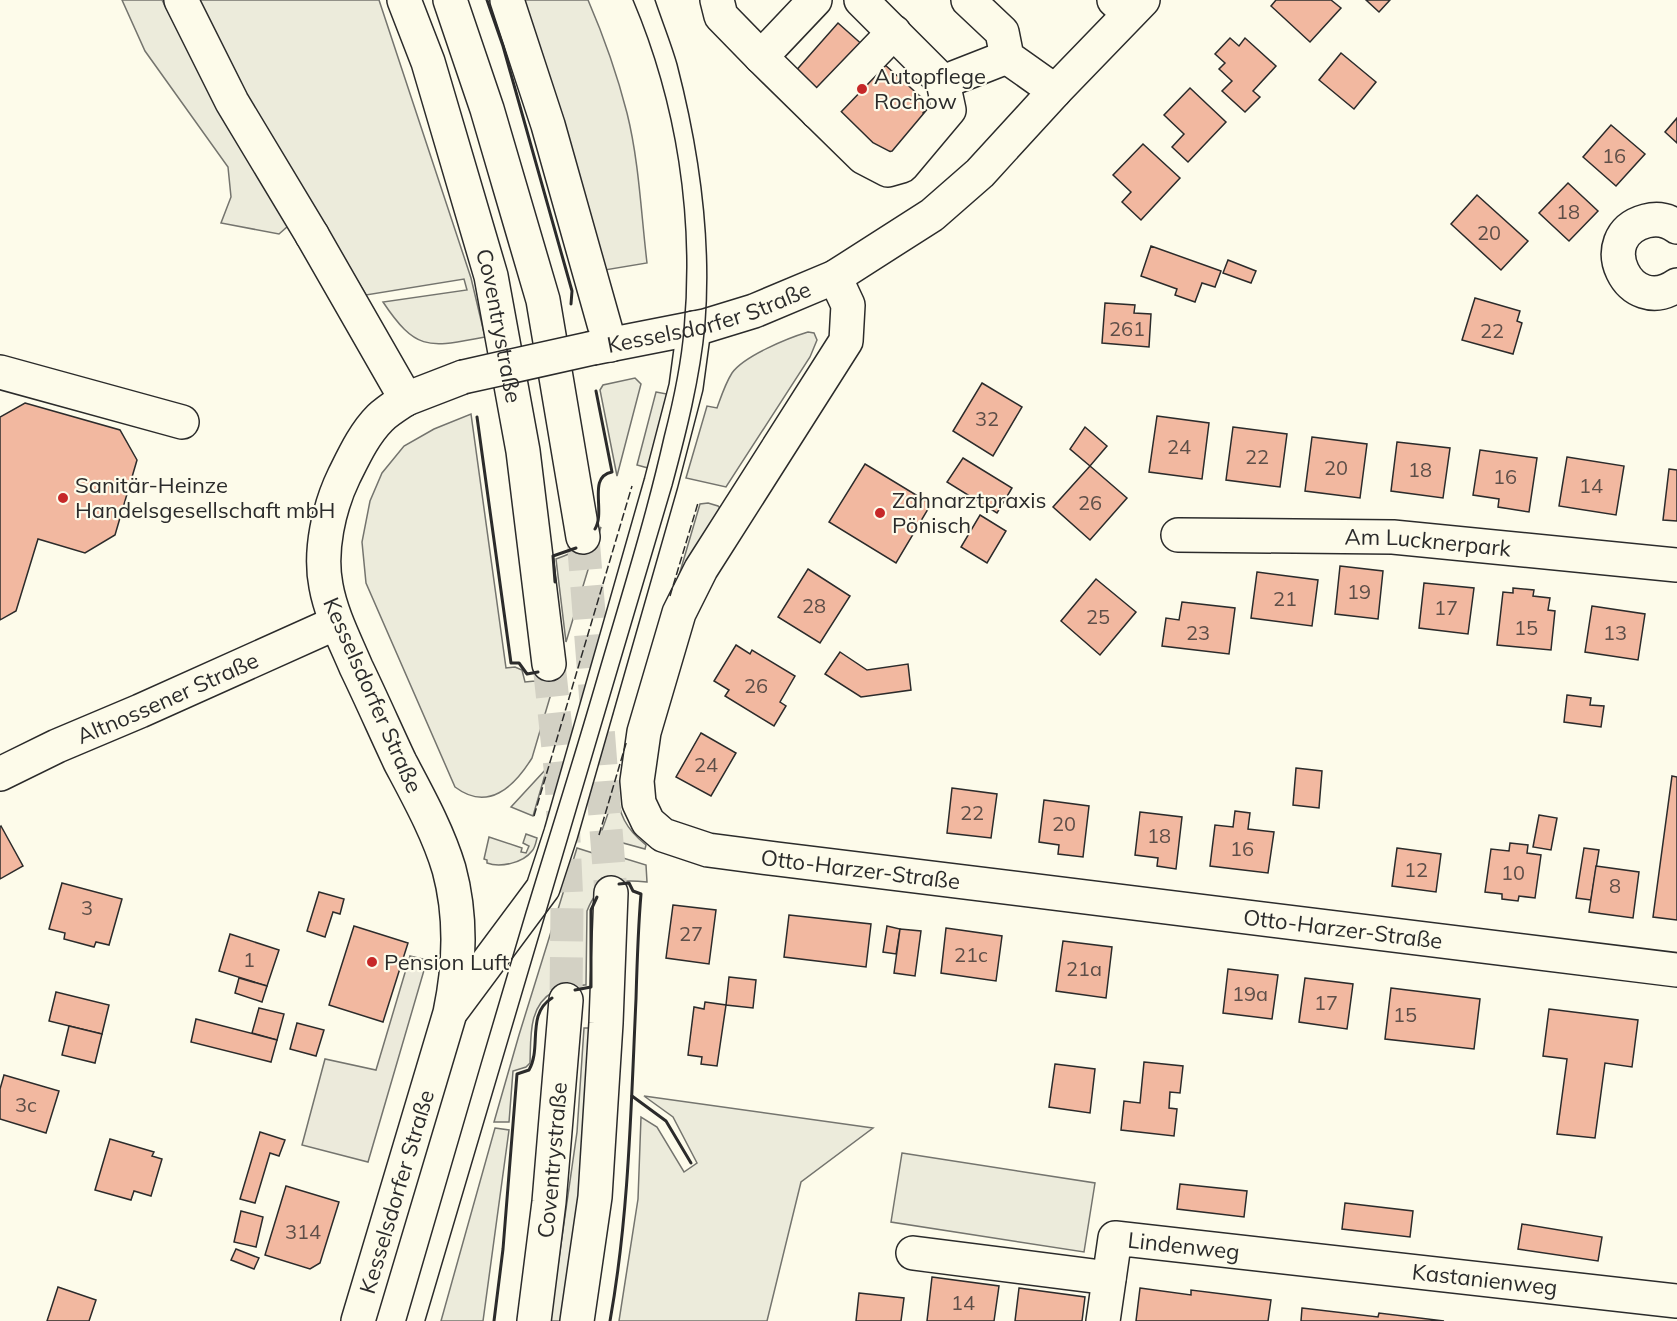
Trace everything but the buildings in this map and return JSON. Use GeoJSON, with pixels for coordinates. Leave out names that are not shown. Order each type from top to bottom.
{"type":"FeatureCollection","features":[{"type":"Feature","properties":{"kind":"main road"},"geometry":{"type":"LineString","coordinates":[[181,0],[232,102],[312,235],[405,399]]}},
{"type":"Feature","properties":{"kind":"main road","name":"Coventrystraße"},"geometry":{"type":"LineString","coordinates":[[404,0],[428,62],[491,276],[523,451],[549,664]]}},
{"type":"Feature","properties":{"kind":"main road"},"geometry":{"type":"LineString","coordinates":[[450,0],[487,109],[543,300],[583,537]]}},
{"type":"Feature","properties":{"kind":"main road"},"geometry":{"type":"LineString","coordinates":[[507,0],[548,125],[602,346]]}},
{"type":"Feature","properties":{"kind":"main road"},"geometry":{"type":"LineString","coordinates":[[717,0],[721,16],[761,57],[863,158],[888,170],[902,166],[949,110],[944,82],[861,0]]}},
{"type":"Feature","properties":{"kind":"main road"},"geometry":{"type":"LineString","coordinates":[[761,57],[815,0]]}},
{"type":"Feature","properties":{"kind":"main road"},"geometry":{"type":"LineString","coordinates":[[968,0],[1002,32],[1007,57],[1055,91]]}},
{"type":"Feature","properties":{"kind":"main road","name":"Kesselsdorfer Straße"},"geometry":{"type":"LineString","coordinates":[[358,1321],[450,1013],[456,985],[458,922],[448,868],[431,823],[389,740],[336,623],[325,585],[324,554],[330,517],[338,489],[365,436],[381,417],[405,399],[463,377],[694,328],[754,310],[835,277],[932,215],[980,173],[1129,5]]}},
{"type":"Feature","properties":{"kind":"main road"},"geometry":{"type":"LineString","coordinates":[[817,112],[894,32]]}},
{"type":"Feature","properties":{"kind":"main road"},"geometry":{"type":"LineString","coordinates":[[944,82],[1007,57]]}},
{"type":"Feature","properties":{"kind":"main road"},"geometry":{"type":"LineString","coordinates":[[1677,227],[1662,220],[1651,219],[1639,223],[1623,238],[1618,249],[1618,261],[1621,272],[1638,290],[1650,293],[1663,292],[1677,285]]}},
{"type":"Feature","properties":{"kind":"main road","name":"Otto-Harzer-Straße"},"geometry":{"type":"LineString","coordinates":[[835,277],[848,305],[846,341],[700,569],[679,613],[644,732],[637,781],[639,803],[648,822],[663,835],[708,850],[777,860],[1677,970]]}},
{"type":"Feature","properties":{"kind":"main road"},"geometry":{"type":"LineString","coordinates":[[450,1013],[543,888],[561,833],[661,483],[686,387],[694,328]]}},
{"type":"Feature","properties":{"kind":"main road"},"geometry":{"type":"LineString","coordinates":[[0,372],[182,422]]}},
{"type":"Feature","properties":{"kind":"main road","name":"Am Lucknerpark"},"geometry":{"type":"LineString","coordinates":[[1178,536],[1393,537],[1677,565]]}},
{"type":"Feature","properties":{"kind":"main road","name":"Altnossener Straße"},"geometry":{"type":"LineString","coordinates":[[0,774],[57,746],[336,623]]}},
{"type":"Feature","properties":{"kind":"main road"},"geometry":{"type":"LineString","coordinates":[[577,1321],[595,1197],[606,1023],[611,893]]}},
{"type":"Feature","properties":{"kind":"main road","name":"Coventrystraße"},"geometry":{"type":"LineString","coordinates":[[534,1321],[549,1202],[566,1000]]}},
{"type":"Feature","properties":{"kind":"main road","name":"Lindenweg"},"geometry":{"type":"LineString","coordinates":[[1103,1321],[1115,1238],[1292,1257]]}},
{"type":"Feature","properties":{"kind":"main road","name":"Lindenweg"},"geometry":{"type":"LineString","coordinates":[[913,1253],[1109,1278]]}},
{"type":"Feature","properties":{"kind":"main road","name":"Kastanienweg"},"geometry":{"type":"LineString","coordinates":[[1292,1257],[1677,1301]]}},
{"type":"Feature","properties":{"kind":"shaded area"},"geometry":{"type":"Polygon","coordinates":[[[122,0],[162,0],[207,86],[288,226],[279,234],[221,223],[231,197],[228,167],[145,51],[122,0]]]}},
{"type":"Feature","properties":{"kind":"shaded area"},"geometry":{"type":"Polygon","coordinates":[[[198,0],[379,0],[471,278],[485,337],[451,343],[426,342],[406,330],[383,302],[467,290],[464,279],[366,295],[253,106],[198,0]]]}},
{"type":"Feature","properties":{"kind":"shaded area"},"geometry":{"type":"Polygon","coordinates":[[[522,0],[588,0],[610,56],[627,113],[637,168],[647,263],[605,270],[522,0]]]}},
{"type":"Feature","properties":{"kind":"shaded area"},"geometry":{"type":"Polygon","coordinates":[[[808,332],[814,333],[817,340],[810,357],[726,487],[686,478],[707,406],[717,408],[732,373],[756,354],[808,332]]]}},
{"type":"Feature","properties":{"kind":"shaded area"},"geometry":{"type":"Polygon","coordinates":[[[635,378],[641,384],[617,476],[600,390],[603,385],[635,378]]]}},
{"type":"Feature","properties":{"kind":"shaded area"},"geometry":{"type":"Polygon","coordinates":[[[656,392],[667,394],[648,468],[637,465],[656,392]]]}},
{"type":"Feature","properties":{"kind":"shaded area"},"geometry":{"type":"Polygon","coordinates":[[[471,414],[506,668],[515,667],[522,670],[525,682],[535,681],[561,660],[532,758],[508,787],[499,793],[478,797],[455,787],[366,583],[362,542],[370,501],[382,473],[404,446],[434,429],[471,414]]]}},
{"type":"Feature","properties":{"kind":"shaded area"},"geometry":{"type":"Polygon","coordinates":[[[708,503],[718,506],[723,511],[675,589],[700,504],[708,503]]]}},
{"type":"Feature","properties":{"kind":"shaded area"},"geometry":{"type":"Polygon","coordinates":[[[601,527],[566,642],[556,559],[582,547],[601,527]]]}},
{"type":"Feature","properties":{"kind":"shaded area"},"geometry":{"type":"Polygon","coordinates":[[[547,768],[533,816],[511,807],[547,768]]]}},
{"type":"Feature","properties":{"kind":"shaded area"},"geometry":{"type":"Polygon","coordinates":[[[617,788],[619,806],[624,820],[633,833],[646,845],[645,849],[605,838],[601,833],[617,788]]]}},
{"type":"Feature","properties":{"kind":"shaded area"},"geometry":{"type":"Polygon","coordinates":[[[526,834],[537,838],[533,850],[523,859],[498,865],[487,863],[484,859],[489,837],[522,848],[521,852],[526,853],[529,846],[523,843],[526,834]]]}},
{"type":"Feature","properties":{"kind":"shaded area"},"geometry":{"type":"Polygon","coordinates":[[[577,848],[596,854],[597,850],[646,865],[647,882],[618,882],[603,887],[597,893],[587,911],[586,985],[557,990],[539,1005],[531,1033],[530,1063],[526,1067],[513,1071],[509,1122],[494,1122],[519,1035],[577,848]]]}},
{"type":"Feature","properties":{"kind":"shaded area"},"geometry":{"type":"Polygon","coordinates":[[[410,956],[427,960],[368,1162],[302,1145],[325,1059],[376,1070],[410,956]]]}},
{"type":"Feature","properties":{"kind":"shaded area"},"geometry":{"type":"Polygon","coordinates":[[[584,1028],[598,1028],[588,1160],[563,1321],[550,1321],[577,1132],[584,1028]]]}},
{"type":"Feature","properties":{"kind":"shaded area"},"geometry":{"type":"Polygon","coordinates":[[[644,1096],[873,1128],[801,1182],[767,1321],[619,1321],[638,1199],[641,1117],[657,1127],[684,1172],[697,1163],[673,1117],[644,1096]]]}},
{"type":"Feature","properties":{"kind":"shaded area"},"geometry":{"type":"Polygon","coordinates":[[[495,1128],[509,1130],[483,1321],[441,1321],[495,1128]]]}},
{"type":"Feature","properties":{"kind":"shaded area"},"geometry":{"type":"Polygon","coordinates":[[[902,1153],[1095,1183],[1084,1252],[891,1222],[902,1153]]]}},
{"type":"Feature","properties":{"kind":"tunnel"},"geometry":{"type":"LineString","coordinates":[[583,537],[611,893]]}},
{"type":"Feature","properties":{"kind":"tunnel"},"geometry":{"type":"LineString","coordinates":[[549,664],[561,777],[567,904],[566,1000]]}},
{"type":"Feature","properties":{"kind":"tram line"},"geometry":{"type":"LineString","coordinates":[[406,1321],[633,556],[657,467],[679,370],[686,287],[684,203],[679,162],[661,80],[633,0]]}},
{"type":"Feature","properties":{"kind":"tram line"},"geometry":{"type":"LineString","coordinates":[[425,1321],[672,486],[700,366],[707,292],[702,194],[685,96],[675,56],[655,0]]}},
{"type":"Feature","properties":{"kind":"fence"},"geometry":{"type":"LineString","coordinates":[[534,816],[632,486]]}},
{"type":"Feature","properties":{"kind":"fence"},"geometry":{"type":"LineString","coordinates":[[670,596],[698,503]]}},
{"type":"Feature","properties":{"kind":"fence"},"geometry":{"type":"LineString","coordinates":[[599,835],[627,740]]}},
{"type":"Feature","properties":{"kind":"wall"},"geometry":{"type":"LineString","coordinates":[[487,0],[503,46],[572,291],[571,304]]}},
{"type":"Feature","properties":{"kind":"wall"},"geometry":{"type":"LineString","coordinates":[[595,529],[599,513],[600,480],[612,472],[596,391]]}},
{"type":"Feature","properties":{"kind":"wall"},"geometry":{"type":"LineString","coordinates":[[477,417],[511,663],[519,663],[527,674],[538,672]]}},
{"type":"Feature","properties":{"kind":"wall"},"geometry":{"type":"LineString","coordinates":[[555,582],[553,556],[576,548]]}},
{"type":"Feature","properties":{"kind":"wall"},"geometry":{"type":"LineString","coordinates":[[610,1321],[621,1241],[628,1160],[641,894],[633,891],[629,883],[619,884]]}},
{"type":"Feature","properties":{"kind":"wall"},"geometry":{"type":"LineString","coordinates":[[575,990],[591,987],[591,910],[597,897]]}},
{"type":"Feature","properties":{"kind":"wall"},"geometry":{"type":"LineString","coordinates":[[494,1321],[503,1249],[517,1074],[529,1070],[533,1061],[539,1013],[552,998]]}},
{"type":"Feature","properties":{"kind":"wall"},"geometry":{"type":"LineString","coordinates":[[632,1096],[666,1121],[691,1163]]}},
{"type":"Feature","properties":{"kind":"place","name":"Autopflege Rochow"},"geometry":{"type":"Point","coordinates":[862,89]}},
{"type":"Feature","properties":{"kind":"place","name":"Sanitär-Heinze Handelsgesellschaft mbH"},"geometry":{"type":"Point","coordinates":[63,498]}},
{"type":"Feature","properties":{"kind":"place","name":"Zahnarztpraxis Pönisch"},"geometry":{"type":"Point","coordinates":[880,513]}},
{"type":"Feature","properties":{"kind":"place","name":"Pension Luft"},"geometry":{"type":"Point","coordinates":[372,962]}}]}
